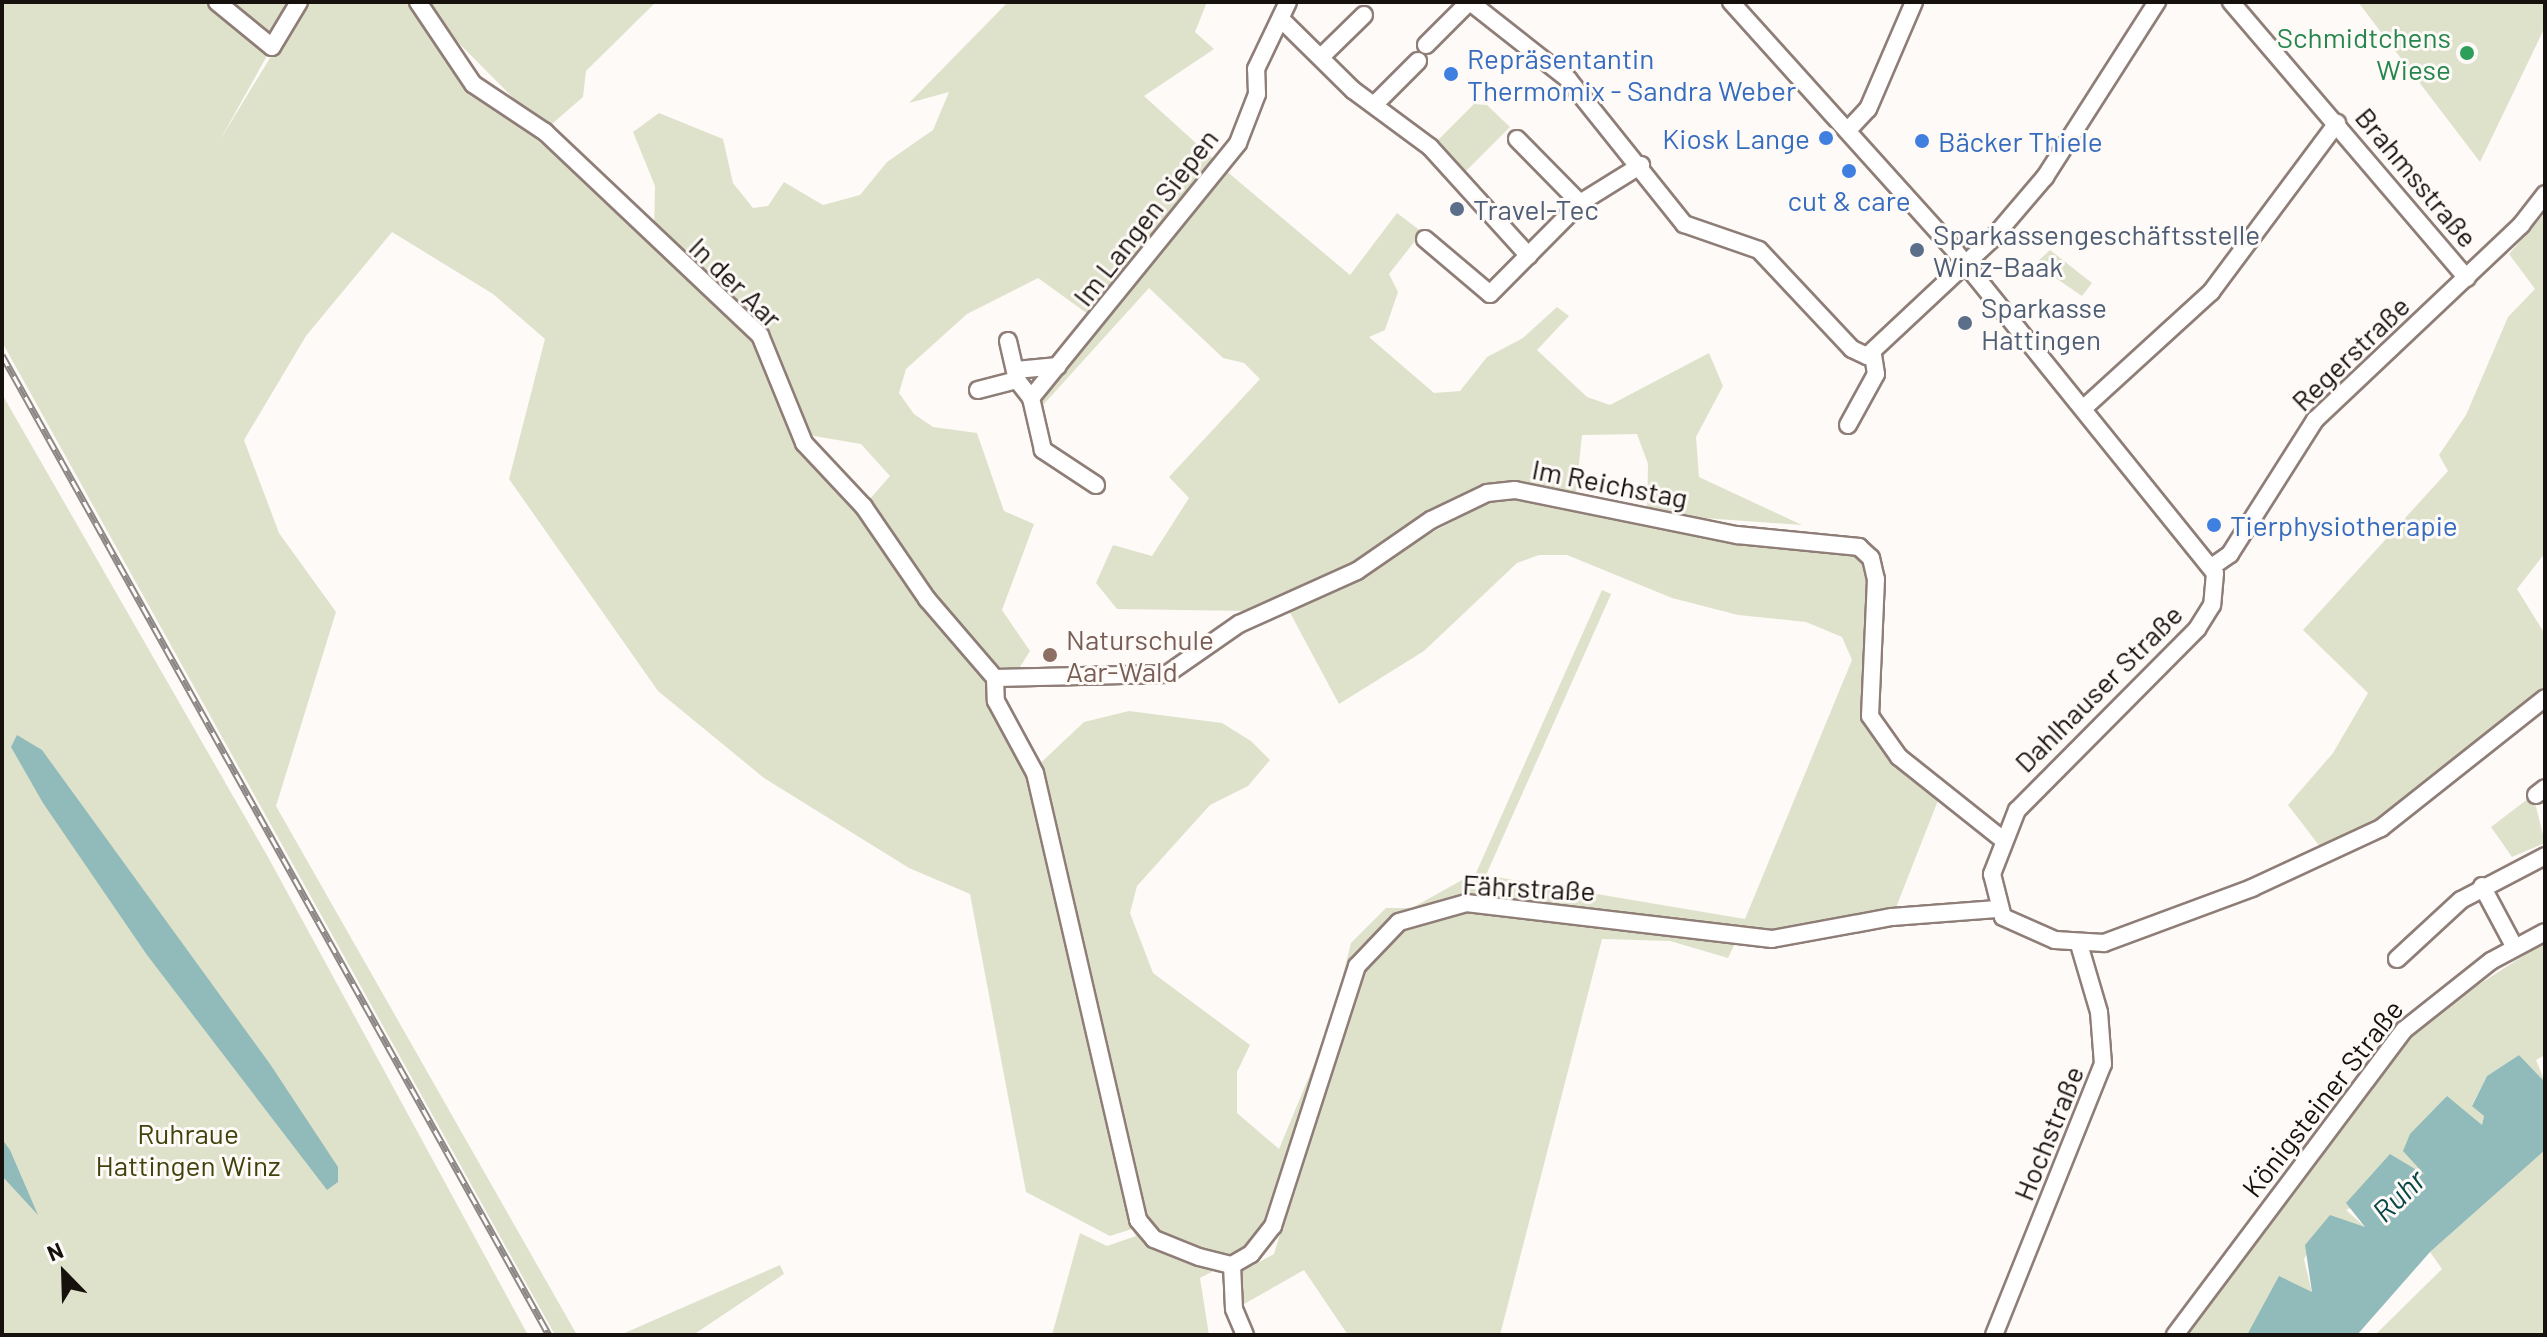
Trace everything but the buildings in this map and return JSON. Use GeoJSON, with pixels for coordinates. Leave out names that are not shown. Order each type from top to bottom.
{"type":"FeatureCollection","features":[{"type":"Feature","properties":{"kind":"street"},"geometry":{"type":"LineString","coordinates":[[217,2],[272,47],[299,2]]}},
{"type":"Feature","properties":{"kind":"street","name":"In der Aar"},"geometry":{"type":"LineString","coordinates":[[418,2],[473,84],[545,132],[760,335],[798,434],[864,507],[927,599],[995,678]]}},
{"type":"Feature","properties":{"kind":"street","name":"Im Langen Siepen"},"geometry":{"type":"LineString","coordinates":[[1031,398],[1238,143],[1257,94],[1256,69],[1288,2]]}},
{"type":"Feature","properties":{"kind":"street"},"geometry":{"type":"LineString","coordinates":[[1426,45],[1469,2],[1568,79],[1641,165],[1684,224],[1759,250],[1852,349],[1873,354]]}},
{"type":"Feature","properties":{"kind":"street"},"geometry":{"type":"LineString","coordinates":[[1731,2],[1850,128],[1966,263],[2213,566]]}},
{"type":"Feature","properties":{"kind":"street"},"geometry":{"type":"LineString","coordinates":[[1850,128],[1868,109],[1914,2]]}},
{"type":"Feature","properties":{"kind":"street"},"geometry":{"type":"LineString","coordinates":[[1873,354],[1966,263],[2053,168],[2157,2]]}},
{"type":"Feature","properties":{"kind":"street","name":"Brahmsstraße"},"geometry":{"type":"LineString","coordinates":[[2231,2],[2467,278]]}},
{"type":"Feature","properties":{"kind":"street"},"geometry":{"type":"LineString","coordinates":[[1321,57],[1364,15]]}},
{"type":"Feature","properties":{"kind":"street"},"geometry":{"type":"LineString","coordinates":[[1282,20],[1321,57],[1436,153],[1529,256]]}},
{"type":"Feature","properties":{"kind":"street"},"geometry":{"type":"LineString","coordinates":[[1377,102],[1418,61]]}},
{"type":"Feature","properties":{"kind":"street"},"geometry":{"type":"LineString","coordinates":[[2085,407],[2211,292],[2337,123]]}},
{"type":"Feature","properties":{"kind":"street"},"geometry":{"type":"LineString","coordinates":[[1517,139],[1580,203]]}},
{"type":"Feature","properties":{"kind":"street"},"geometry":{"type":"LineString","coordinates":[[1425,239],[1490,294],[1580,203],[1641,165]]}},
{"type":"Feature","properties":{"kind":"street","name":"Regerstraße"},"geometry":{"type":"LineString","coordinates":[[2213,566],[2230,554],[2315,420],[2467,278],[2545,194]]}},
{"type":"Feature","properties":{"kind":"street"},"geometry":{"type":"LineString","coordinates":[[1008,341],[1016,375],[1031,398],[1043,450],[1096,485]]}},
{"type":"Feature","properties":{"kind":"street"},"geometry":{"type":"LineString","coordinates":[[1848,425],[1876,374],[1873,354]]}},
{"type":"Feature","properties":{"kind":"street"},"geometry":{"type":"LineString","coordinates":[[978,390],[1016,375],[1058,366]]}},
{"type":"Feature","properties":{"kind":"street","name":"Im Reichstag"},"geometry":{"type":"LineString","coordinates":[[995,678],[1167,674],[1239,624],[1357,571],[1431,520],[1487,493],[1515,490],[1737,535],[1859,547],[1871,558],[1876,579],[1870,716],[1899,757],[2001,838]]}},
{"type":"Feature","properties":{"kind":"street","name":"Dahlhauser Straße"},"geometry":{"type":"LineString","coordinates":[[1997,909],[1992,874],[2001,838],[2038,782],[2197,629],[2216,592],[2213,566]]}},
{"type":"Feature","properties":{"kind":"street"},"geometry":{"type":"LineString","coordinates":[[995,678],[996,701],[1035,773],[1143,1233],[1232,1265],[1234,1309],[1245,1335]]}},
{"type":"Feature","properties":{"kind":"street"},"geometry":{"type":"LineString","coordinates":[[1997,909],[2031,932],[2079,944],[2120,938],[2360,839],[2545,698]]}},
{"type":"Feature","properties":{"kind":"street"},"geometry":{"type":"LineString","coordinates":[[2397,959],[2482,886],[2545,856]]}},
{"type":"Feature","properties":{"kind":"street"},"geometry":{"type":"LineString","coordinates":[[2482,886],[2514,946]]}},
{"type":"Feature","properties":{"kind":"street","name":"Fährstraße"},"geometry":{"type":"LineString","coordinates":[[1232,1265],[1273,1226],[1357,966],[1399,922],[1466,903],[1772,939],[1892,917],[1997,909]]}},
{"type":"Feature","properties":{"kind":"street","name":"Königsteiner Straße"},"geometry":{"type":"LineString","coordinates":[[2175,1335],[2404,1030],[2514,946],[2545,932]]}},
{"type":"Feature","properties":{"kind":"street","name":"Hochstraße"},"geometry":{"type":"LineString","coordinates":[[1994,1335],[2103,1064],[2099,1012],[2079,944]]}},
{"type":"Feature","properties":{"kind":"green space"},"geometry":{"type":"Polygon","coordinates":[[[2,2],[297,2],[220,140],[304,2],[407,2],[479,89],[759,335],[795,437],[858,501],[980,670],[1030,773],[1084,722],[1129,711],[1222,723],[1251,741],[1270,760],[1248,786],[1210,805],[1137,886],[1130,913],[1153,973],[1250,1045],[1237,1072],[1237,1113],[1279,1149],[1330,1026],[1351,943],[1386,908],[1412,908],[1462,880],[1496,877],[1745,919],[1852,660],[1842,637],[1806,622],[1738,615],[1672,598],[1567,555],[1539,555],[1517,563],[1424,651],[1339,704],[1288,609],[1499,497],[1876,554],[1862,705],[1880,746],[1939,798],[1895,910],[1754,936],[1464,902],[1399,920],[1354,966],[1265,1244],[1200,1278],[1209,1335],[1052,1335],[1080,1233],[1107,1246],[1136,1236],[1132,1229],[1110,1236],[1026,1192],[970,894],[909,868],[764,778],[658,691],[509,479],[545,339],[493,294],[392,232],[306,336],[244,440],[279,533],[336,612],[276,806],[577,1335],[555,1335],[2,342],[2,2]]]}},
{"type":"Feature","properties":{"kind":"green space"},"geometry":{"type":"Polygon","coordinates":[[[418,2],[656,2],[586,71],[583,97],[545,130],[418,2]]]}},
{"type":"Feature","properties":{"kind":"green space"},"geometry":{"type":"Polygon","coordinates":[[[1008,2],[1207,2],[1195,32],[1214,49],[1144,96],[1218,163],[1092,317],[1038,278],[967,314],[906,369],[899,393],[914,414],[933,427],[977,433],[1004,511],[1034,524],[1002,610],[1030,651],[1015,675],[997,673],[927,596],[869,500],[890,476],[861,444],[808,435],[764,332],[654,232],[655,186],[633,132],[659,113],[723,139],[733,183],[753,208],[768,206],[784,182],[823,205],[860,195],[887,162],[933,130],[949,92],[909,103],[1008,2]]]}},
{"type":"Feature","properties":{"kind":"green space"},"geometry":{"type":"Polygon","coordinates":[[[2358,2],[2545,2],[2545,27],[2480,162],[2358,2]]]}},
{"type":"Feature","properties":{"kind":"green space"},"geometry":{"type":"Polygon","coordinates":[[[1474,104],[1487,105],[1510,127],[1464,173],[1435,143],[1474,104]]]}},
{"type":"Feature","properties":{"kind":"green space"},"geometry":{"type":"Polygon","coordinates":[[[1224,169],[1350,275],[1397,213],[1422,232],[1389,274],[1398,292],[1385,330],[1369,337],[1434,393],[1460,391],[1487,357],[1523,338],[1557,307],[1569,316],[1537,350],[1587,397],[1610,405],[1709,353],[1723,386],[1696,437],[1699,477],[1802,525],[1647,514],[1648,464],[1637,434],[1582,435],[1576,493],[1499,484],[1354,564],[1249,611],[1117,609],[1096,583],[1113,545],[1152,556],[1189,498],[1169,477],[1260,379],[1244,363],[1223,358],[1149,288],[1034,415],[1035,403],[1224,169]]]}},
{"type":"Feature","properties":{"kind":"green space"},"geometry":{"type":"Polygon","coordinates":[[[2545,213],[2545,553],[2517,589],[2545,634],[2545,692],[2384,815],[2321,848],[2288,805],[2333,753],[2368,693],[2303,630],[2448,471],[2439,455],[2466,415],[2508,317],[2535,289],[2509,254],[2545,213]]]}},
{"type":"Feature","properties":{"kind":"green space"},"geometry":{"type":"Polygon","coordinates":[[[2050,250],[2092,283],[2082,296],[2035,264],[2050,250]]]}},
{"type":"Feature","properties":{"kind":"green space","name":"Ruhraue Hattingen Winz"},"geometry":{"type":"Polygon","coordinates":[[[2,394],[268,857],[528,1335],[2,1335],[2,394]]]}},
{"type":"Feature","properties":{"kind":"green space"},"geometry":{"type":"Polygon","coordinates":[[[1602,590],[1611,594],[1472,906],[1463,902],[1602,590]]]}},
{"type":"Feature","properties":{"kind":"green space"},"geometry":{"type":"Polygon","coordinates":[[[2533,795],[2545,843],[2512,857],[2491,827],[2533,795]]]}},
{"type":"Feature","properties":{"kind":"green space"},"geometry":{"type":"Polygon","coordinates":[[[1467,906],[1738,937],[1728,958],[1670,941],[1602,939],[1500,1335],[1348,1335],[1304,1270],[1237,1308],[1232,1277],[1274,1254],[1359,968],[1400,924],[1467,906]]]}},
{"type":"Feature","properties":{"kind":"green space"},"geometry":{"type":"Polygon","coordinates":[[[2545,942],[2545,1055],[2536,1060],[2545,1082],[2519,1055],[2487,1076],[2472,1105],[2484,1116],[2482,1126],[2446,1096],[2425,1175],[2346,1210],[2365,1227],[2361,1231],[2330,1216],[2304,1259],[2312,1293],[2247,1335],[2184,1335],[2414,1026],[2545,942]]]}},
{"type":"Feature","properties":{"kind":"green space"},"geometry":{"type":"Polygon","coordinates":[[[2545,1150],[2545,1335],[2375,1335],[2442,1269],[2430,1252],[2545,1150]]]}},
{"type":"Feature","properties":{"kind":"green space"},"geometry":{"type":"Polygon","coordinates":[[[780,1265],[784,1274],[693,1335],[620,1335],[780,1265]]]}},
{"type":"Feature","properties":{"kind":"water"},"geometry":{"type":"Polygon","coordinates":[[[17,735],[42,750],[270,1064],[338,1167],[338,1182],[327,1190],[147,955],[43,803],[11,747],[17,735]]]}},
{"type":"Feature","properties":{"kind":"water","name":"Ruhr"},"geometry":{"type":"Polygon","coordinates":[[[2519,1055],[2545,1082],[2545,1150],[2430,1252],[2357,1335],[2247,1335],[2279,1276],[2312,1292],[2305,1245],[2330,1215],[2365,1227],[2346,1203],[2390,1154],[2425,1175],[2403,1151],[2410,1134],[2447,1096],[2482,1125],[2484,1116],[2472,1106],[2487,1076],[2519,1055]]]}},
{"type":"Feature","properties":{"kind":"water"},"geometry":{"type":"Polygon","coordinates":[[[2,1139],[10,1150],[38,1215],[2,1176],[2,1139]]]}},
{"type":"Feature","properties":{"kind":"railway"},"geometry":{"type":"LineString","coordinates":[[2,355],[549,1335]]}},
{"type":"Feature","properties":{"kind":"place","name":"Schmidtchens Wiese"},"geometry":{"type":"Point","coordinates":[2467,53]}},
{"type":"Feature","properties":{"kind":"place","name":"Repräsentantin Thermomix - Sandra Weber"},"geometry":{"type":"Point","coordinates":[1451,74]}},
{"type":"Feature","properties":{"kind":"place","name":"Kiosk Lange"},"geometry":{"type":"Point","coordinates":[1826,138]}},
{"type":"Feature","properties":{"kind":"place","name":"Bäcker Thiele"},"geometry":{"type":"Point","coordinates":[1922,141]}},
{"type":"Feature","properties":{"kind":"place","name":"cut & care"},"geometry":{"type":"Point","coordinates":[1849,171]}},
{"type":"Feature","properties":{"kind":"place","name":"Travel-Tec"},"geometry":{"type":"Point","coordinates":[1457,209]}},
{"type":"Feature","properties":{"kind":"place","name":"Sparkassengeschäftsstelle Winz-Baak"},"geometry":{"type":"Point","coordinates":[1917,250]}},
{"type":"Feature","properties":{"kind":"place","name":"Sparkasse Hattingen"},"geometry":{"type":"Point","coordinates":[1965,323]}},
{"type":"Feature","properties":{"kind":"place","name":"Tierphysiotherapie"},"geometry":{"type":"Point","coordinates":[2214,525]}},
{"type":"Feature","properties":{"kind":"place","name":"Naturschule Aar-Wald"},"geometry":{"type":"Point","coordinates":[1050,655]}}]}
